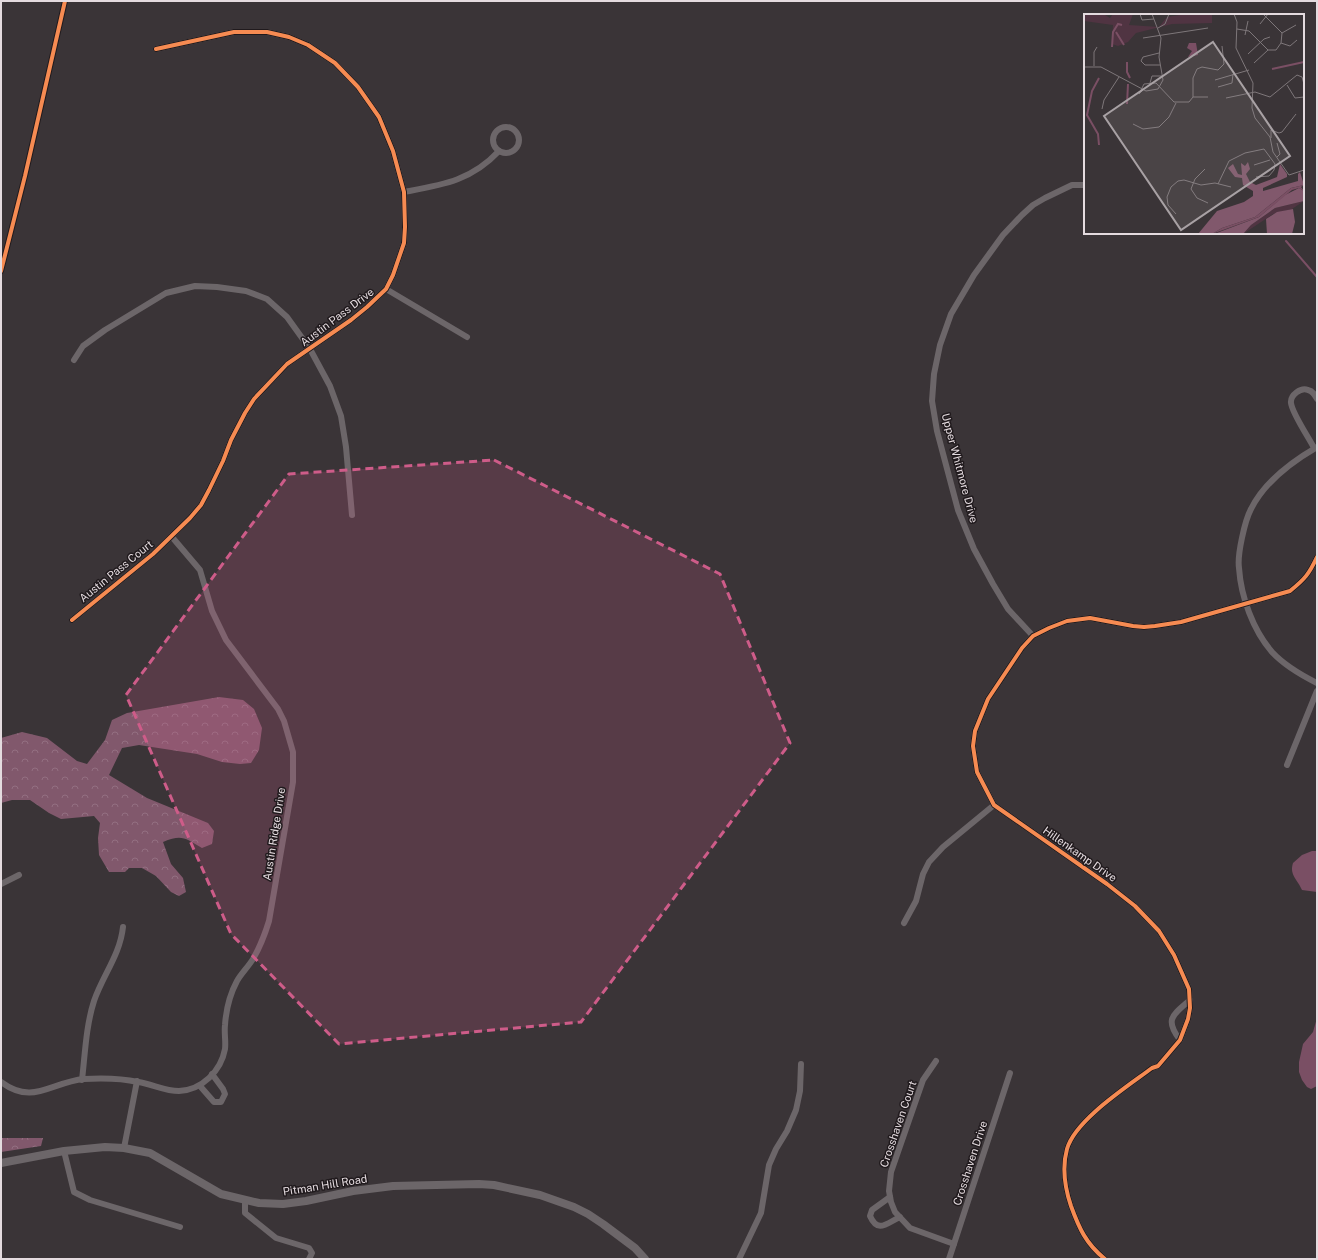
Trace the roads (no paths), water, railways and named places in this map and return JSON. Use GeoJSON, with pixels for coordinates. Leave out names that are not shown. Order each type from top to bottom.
{"type":"FeatureCollection","features":[{"type":"Feature","properties":{"kind":"street","name":"Austin Pass Drive"},"geometry":{"type":"LineString","coordinates":[[156,49],[234,32],[267,32],[289,37],[308,45],[335,63],[347,74],[379,117],[393,151],[404,192],[404,243],[398,264],[386,290],[367,307],[287,364],[254,399],[244,413],[223,461],[201,505],[172,536]]}},
{"type":"Feature","properties":{"kind":"street"},"geometry":{"type":"LineString","coordinates":[[506,127],[515,130],[519,138],[518,147],[508,154],[499,152],[494,146],[493,142],[495,134],[502,128],[506,127]]}},
{"type":"Feature","properties":{"kind":"street"},"geometry":{"type":"LineString","coordinates":[[404,192],[455,181],[468,175],[493,158],[499,152]]}},
{"type":"Feature","properties":{"kind":"street","name":"Upper Whitmore Drive"},"geometry":{"type":"LineString","coordinates":[[1033,636],[1008,609],[997,591],[974,549],[958,510],[934,416],[932,401],[934,374],[940,345],[951,314],[974,275],[1003,235],[1033,205],[1072,185],[1084,185]]}},
{"type":"Feature","properties":{"kind":"street"},"geometry":{"type":"LineString","coordinates":[[74,360],[83,346],[133,312],[166,293],[195,286],[217,286],[246,291],[267,299],[287,317],[310,349],[330,386],[342,416],[352,515]]}},
{"type":"Feature","properties":{"kind":"street"},"geometry":{"type":"LineString","coordinates":[[386,290],[467,337]]}},
{"type":"Feature","properties":{"kind":"street"},"geometry":{"type":"LineString","coordinates":[[1317,399],[1314,394],[1303,389],[1297,391],[1292,396],[1291,402],[1294,410],[1316,447],[1285,468],[1272,479],[1251,509],[1241,547],[1238,567],[1246,604],[1264,642],[1281,661],[1317,683]]}},
{"type":"Feature","properties":{"kind":"street","name":"Austin Pass Court"},"geometry":{"type":"LineString","coordinates":[[72,620],[172,536]]}},
{"type":"Feature","properties":{"kind":"street","name":"Austin Ridge Drive"},"geometry":{"type":"LineString","coordinates":[[172,536],[200,570],[212,610],[226,640],[278,709],[284,721],[293,752],[293,782],[270,921],[263,940],[252,960],[237,981],[228,1005],[225,1026],[225,1049],[218,1068],[200,1086]]}},
{"type":"Feature","properties":{"kind":"street","name":"Hillenkamp Drive"},"geometry":{"type":"LineString","coordinates":[[1105,1259],[1095,1252],[1079,1228],[1069,1200],[1064,1175],[1067,1149],[1076,1131],[1090,1116],[1152,1068],[1158,1066],[1180,1040],[1190,1008],[1189,989],[1174,955],[1159,931],[1135,906],[1107,884],[994,805],[977,772],[973,746],[975,731],[988,699],[1022,648],[1033,636],[1068,621],[1090,618],[1139,627],[1182,622],[1290,591],[1310,572],[1317,557]]}},
{"type":"Feature","properties":{"kind":"street"},"geometry":{"type":"LineString","coordinates":[[1287,765],[1317,691]]}},
{"type":"Feature","properties":{"kind":"street"},"geometry":{"type":"LineString","coordinates":[[904,924],[916,901],[923,874],[929,862],[948,842],[994,805]]}},
{"type":"Feature","properties":{"kind":"street"},"geometry":{"type":"LineString","coordinates":[[1,884],[19,875]]}},
{"type":"Feature","properties":{"kind":"street"},"geometry":{"type":"LineString","coordinates":[[82,1080],[89,1020],[94,1000],[117,953],[123,927]]}},
{"type":"Feature","properties":{"kind":"street"},"geometry":{"type":"LineString","coordinates":[[1180,1040],[1174,1032],[1171,1023],[1172,1016],[1190,1000]]}},
{"type":"Feature","properties":{"kind":"street","name":"Crosshaven Court"},"geometry":{"type":"LineString","coordinates":[[936,1061],[924,1080],[891,1172],[889,1191],[895,1212],[910,1228],[954,1244]]}},
{"type":"Feature","properties":{"kind":"street"},"geometry":{"type":"LineString","coordinates":[[739,1259],[761,1213],[769,1165],[796,1110],[800,1091],[801,1064]]}},
{"type":"Feature","properties":{"kind":"street"},"geometry":{"type":"LineString","coordinates":[[1,1082],[9,1088],[22,1093],[37,1093],[82,1080],[114,1078],[137,1081],[167,1090],[180,1091],[200,1086],[214,1102],[221,1102],[225,1094],[224,1088],[212,1074]]}},
{"type":"Feature","properties":{"kind":"street","name":"Crosshaven Drive"},"geometry":{"type":"LineString","coordinates":[[948,1259],[1010,1074]]}},
{"type":"Feature","properties":{"kind":"street"},"geometry":{"type":"LineString","coordinates":[[124,1148],[137,1081]]}},
{"type":"Feature","properties":{"kind":"street","name":"Pitman Hill Road"},"geometry":{"type":"LineString","coordinates":[[1,1163],[64,1151],[105,1147],[124,1148],[150,1153],[221,1194],[259,1203],[283,1204],[306,1201],[352,1191],[393,1186],[494,1185],[540,1195],[574,1207],[603,1224],[635,1248],[645,1259]]}},
{"type":"Feature","properties":{"kind":"street"},"geometry":{"type":"LineString","coordinates":[[64,1151],[74,1192],[90,1200],[180,1227]]}},
{"type":"Feature","properties":{"kind":"street"},"geometry":{"type":"LineString","coordinates":[[890,1197],[872,1210],[870,1216],[873,1223],[879,1226],[885,1225],[900,1217]]}},
{"type":"Feature","properties":{"kind":"street"},"geometry":{"type":"LineString","coordinates":[[245,1200],[245,1213],[276,1238],[309,1248],[312,1253],[309,1259]]}},
{"type":"Feature","properties":{"kind":"waterway"},"geometry":{"type":"LineString","coordinates":[[1286,241],[1317,277]]}}]}
